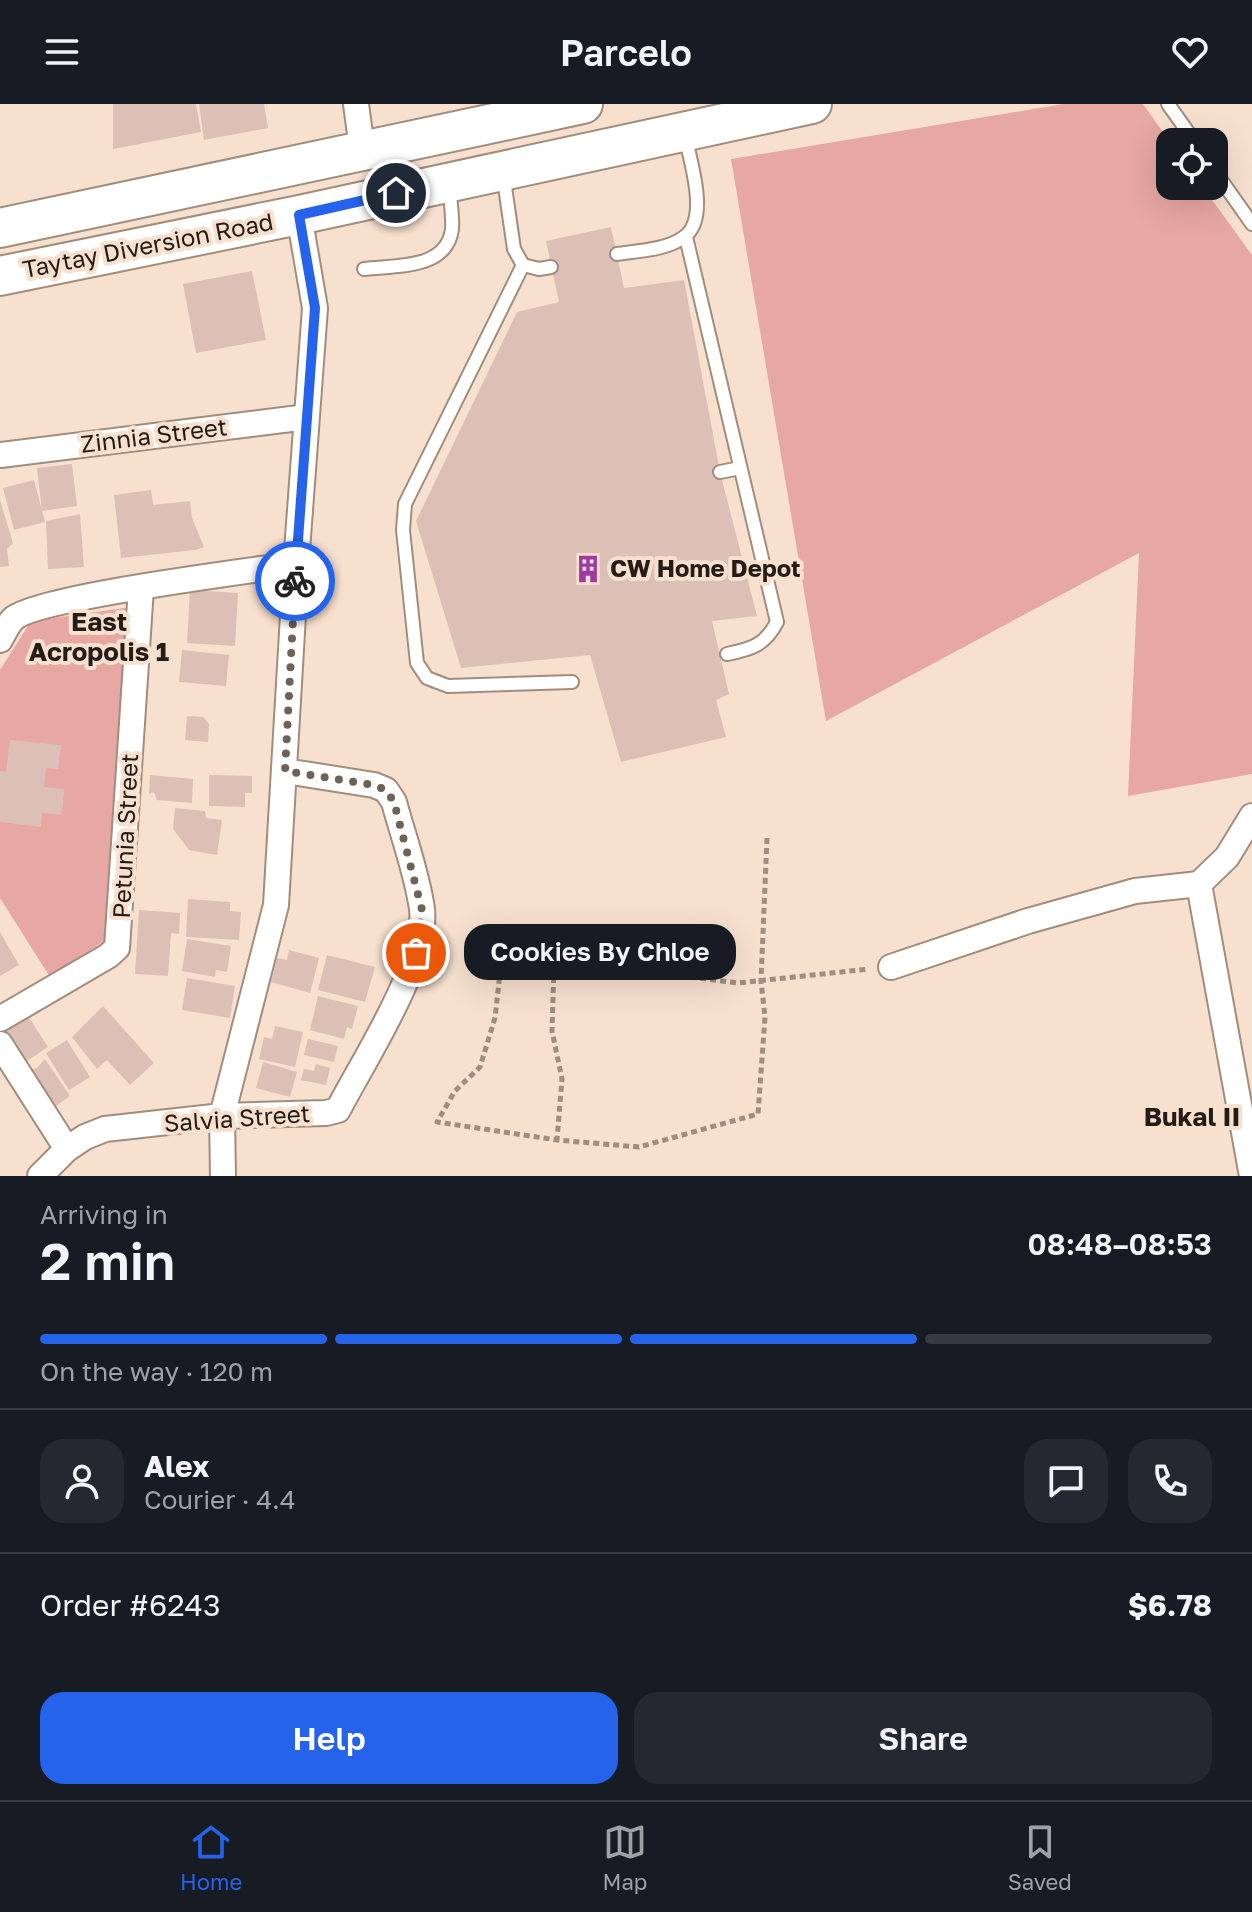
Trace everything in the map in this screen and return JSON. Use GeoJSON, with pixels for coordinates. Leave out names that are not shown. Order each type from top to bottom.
{"type":"FeatureCollection","features":[{"type":"Feature","properties":{"kind":"main road","name":"Taytay Diversion Road"},"geometry":{"type":"LineString","coordinates":[[0,228],[583,104]]}},
{"type":"Feature","properties":{"kind":"main road","name":"Taytay Diversion Road"},"geometry":{"type":"LineString","coordinates":[[0,276],[812,104]]}},
{"type":"Feature","properties":{"kind":"street"},"geometry":{"type":"LineString","coordinates":[[356,104],[362,149]]}},
{"type":"Feature","properties":{"kind":"street"},"geometry":{"type":"LineString","coordinates":[[223,1176],[222,1116],[276,905],[315,308],[299,215]]}},
{"type":"Feature","properties":{"kind":"street","name":"Zinnia Street"},"geometry":{"type":"LineString","coordinates":[[0,455],[307,417]]}},
{"type":"Feature","properties":{"kind":"street"},"geometry":{"type":"LineString","coordinates":[[0,640],[14,618],[35,609],[141,588],[296,564]]}},
{"type":"Feature","properties":{"kind":"street","name":"Petunia Street"},"geometry":{"type":"LineString","coordinates":[[0,1019],[117,948],[141,588]]}},
{"type":"Feature","properties":{"kind":"street","name":"Salvia Street"},"geometry":{"type":"LineString","coordinates":[[40,1176],[67,1149],[105,1129],[222,1116],[338,1110],[407,980],[416,953],[422,910],[394,802],[386,790],[374,785],[285,771]]}},
{"type":"Feature","properties":{"kind":"street"},"geometry":{"type":"LineString","coordinates":[[891,967],[1028,921],[1135,891],[1199,884],[1227,857],[1252,816]]}},
{"type":"Feature","properties":{"kind":"street"},"geometry":{"type":"LineString","coordinates":[[1199,884],[1252,1176]]}},
{"type":"Feature","properties":{"kind":"street"},"geometry":{"type":"LineString","coordinates":[[0,1044],[67,1149]]}},
{"type":"Feature","properties":{"kind":"lane"},"geometry":{"type":"LineString","coordinates":[[1168,104],[1185,128]]}},
{"type":"Feature","properties":{"kind":"lane"},"geometry":{"type":"LineString","coordinates":[[617,254],[664,245],[686,237],[695,222],[698,201],[684,131]]}},
{"type":"Feature","properties":{"kind":"lane"},"geometry":{"type":"LineString","coordinates":[[502,170],[514,249],[523,265],[539,269],[551,267]]}},
{"type":"Feature","properties":{"kind":"lane"},"geometry":{"type":"LineString","coordinates":[[364,269],[423,262],[435,257],[450,239],[449,182]]}},
{"type":"Feature","properties":{"kind":"lane"},"geometry":{"type":"LineString","coordinates":[[1228,190],[1252,224]]}},
{"type":"Feature","properties":{"kind":"lane"},"geometry":{"type":"LineString","coordinates":[[686,237],[777,622],[768,639],[753,649],[727,654]]}},
{"type":"Feature","properties":{"kind":"lane"},"geometry":{"type":"LineString","coordinates":[[523,265],[405,504],[403,530],[417,663],[427,678],[448,686],[572,682]]}},
{"type":"Feature","properties":{"kind":"lane"},"geometry":{"type":"LineString","coordinates":[[720,472],[740,468]]}},
{"type":"Feature","properties":{"kind":"path"},"geometry":{"type":"LineString","coordinates":[[767,838],[761,981],[765,1017],[758,1114],[639,1147],[557,1140],[437,1122],[455,1091],[480,1067],[495,1018],[501,964],[606,973],[643,971],[738,983],[761,981],[891,967]]}},
{"type":"Feature","properties":{"kind":"path"},"geometry":{"type":"LineString","coordinates":[[554,967],[552,1031],[562,1079],[557,1140]]}},
{"type":"Feature","properties":{"kind":"shaded area"},"geometry":{"type":"Polygon","coordinates":[[[1064,104],[1143,104],[1160,128],[1156,128],[1156,200],[1212,200],[1252,255],[1252,774],[1128,796],[1139,553],[826,721],[731,159],[1064,104]]]}},
{"type":"Feature","properties":{"kind":"shaded area"},"geometry":{"type":"Polygon","coordinates":[[[132,607],[110,937],[50,977],[0,898],[0,670],[31,621],[132,607]]]}},
{"type":"Feature","properties":{"kind":"building"},"geometry":{"type":"Polygon","coordinates":[[[113,104],[196,104],[201,132],[113,149],[113,104]]]}},
{"type":"Feature","properties":{"kind":"building"},"geometry":{"type":"Polygon","coordinates":[[[199,104],[264,104],[268,128],[204,140],[199,104]]]}},
{"type":"Feature","properties":{"kind":"building","name":"CW Home Depot"},"geometry":{"type":"Polygon","coordinates":[[[611,227],[624,288],[684,280],[720,472],[757,616],[712,621],[729,694],[716,700],[726,737],[621,762],[590,655],[461,668],[416,521],[517,312],[559,302],[546,241],[611,227]]]}},
{"type":"Feature","properties":{"kind":"building"},"geometry":{"type":"Polygon","coordinates":[[[252,271],[266,340],[196,353],[183,284],[252,271]]]}},
{"type":"Feature","properties":{"kind":"building"},"geometry":{"type":"Polygon","coordinates":[[[72,464],[77,506],[42,511],[37,468],[72,464]]]}},
{"type":"Feature","properties":{"kind":"building"},"geometry":{"type":"Polygon","coordinates":[[[34,480],[45,522],[14,530],[3,488],[34,480]]]}},
{"type":"Feature","properties":{"kind":"building"},"geometry":{"type":"Polygon","coordinates":[[[151,490],[153,505],[190,501],[192,518],[204,547],[121,558],[114,495],[151,490]]]}},
{"type":"Feature","properties":{"kind":"building"},"geometry":{"type":"Polygon","coordinates":[[[0,500],[13,543],[7,549],[9,566],[0,567],[0,500]]]}},
{"type":"Feature","properties":{"kind":"building"},"geometry":{"type":"Polygon","coordinates":[[[80,514],[84,567],[48,569],[46,521],[80,514]]]}},
{"type":"Feature","properties":{"kind":"building"},"geometry":{"type":"Polygon","coordinates":[[[190,590],[238,593],[235,646],[187,643],[190,590]]]}},
{"type":"Feature","properties":{"kind":"building"},"geometry":{"type":"Polygon","coordinates":[[[182,650],[229,655],[226,686],[179,682],[182,650]]]}},
{"type":"Feature","properties":{"kind":"building"},"geometry":{"type":"Polygon","coordinates":[[[187,716],[203,717],[209,724],[208,742],[185,740],[187,716]]]}},
{"type":"Feature","properties":{"kind":"building"},"geometry":{"type":"Polygon","coordinates":[[[10,740],[61,745],[58,769],[46,768],[44,787],[64,789],[62,815],[42,813],[41,827],[0,822],[0,771],[6,772],[10,740]]]}},
{"type":"Feature","properties":{"kind":"building"},"geometry":{"type":"Polygon","coordinates":[[[150,775],[193,779],[192,803],[157,800],[154,792],[149,794],[150,775]]]}},
{"type":"Feature","properties":{"kind":"building"},"geometry":{"type":"Polygon","coordinates":[[[209,775],[252,776],[252,793],[245,793],[245,807],[209,806],[209,775]]]}},
{"type":"Feature","properties":{"kind":"building"},"geometry":{"type":"Polygon","coordinates":[[[175,808],[205,811],[206,818],[222,820],[217,855],[189,850],[173,829],[175,808]]]}},
{"type":"Feature","properties":{"kind":"building"},"geometry":{"type":"Polygon","coordinates":[[[188,899],[230,902],[230,911],[241,912],[239,940],[186,937],[188,899]]]}},
{"type":"Feature","properties":{"kind":"building"},"geometry":{"type":"Polygon","coordinates":[[[139,910],[180,913],[179,934],[171,933],[168,976],[135,974],[139,910]]]}},
{"type":"Feature","properties":{"kind":"building"},"geometry":{"type":"Polygon","coordinates":[[[0,932],[19,965],[0,976],[0,932]]]}},
{"type":"Feature","properties":{"kind":"building"},"geometry":{"type":"Polygon","coordinates":[[[187,939],[231,946],[227,972],[216,970],[215,977],[182,971],[187,939]]]}},
{"type":"Feature","properties":{"kind":"building"},"geometry":{"type":"Polygon","coordinates":[[[289,950],[319,958],[310,993],[271,982],[277,958],[287,960],[289,950]]]}},
{"type":"Feature","properties":{"kind":"building"},"geometry":{"type":"Polygon","coordinates":[[[327,955],[375,967],[365,1002],[318,990],[327,955]]]}},
{"type":"Feature","properties":{"kind":"building"},"geometry":{"type":"Polygon","coordinates":[[[187,978],[235,986],[230,1018],[182,1010],[187,978]]]}},
{"type":"Feature","properties":{"kind":"building"},"geometry":{"type":"Polygon","coordinates":[[[318,996],[358,1006],[352,1029],[347,1027],[344,1039],[310,1030],[318,996]]]}},
{"type":"Feature","properties":{"kind":"building"},"geometry":{"type":"Polygon","coordinates":[[[103,1006],[154,1063],[130,1085],[107,1060],[97,1069],[72,1037],[103,1006]]]}},
{"type":"Feature","properties":{"kind":"building"},"geometry":{"type":"Polygon","coordinates":[[[28,1016],[48,1047],[21,1065],[1,1034],[28,1016]]]}},
{"type":"Feature","properties":{"kind":"building"},"geometry":{"type":"Polygon","coordinates":[[[275,1026],[303,1032],[295,1067],[259,1059],[264,1037],[272,1039],[275,1026]]]}},
{"type":"Feature","properties":{"kind":"building"},"geometry":{"type":"Polygon","coordinates":[[[308,1039],[338,1046],[334,1062],[304,1055],[308,1039]]]}},
{"type":"Feature","properties":{"kind":"building"},"geometry":{"type":"Polygon","coordinates":[[[67,1040],[90,1077],[69,1090],[46,1053],[67,1040]]]}},
{"type":"Feature","properties":{"kind":"building"},"geometry":{"type":"Polygon","coordinates":[[[45,1059],[70,1096],[52,1109],[24,1073],[37,1068],[45,1059]]]}},
{"type":"Feature","properties":{"kind":"building"},"geometry":{"type":"Polygon","coordinates":[[[263,1062],[297,1072],[290,1097],[256,1088],[263,1062]]]}},
{"type":"Feature","properties":{"kind":"building"},"geometry":{"type":"Polygon","coordinates":[[[316,1064],[330,1068],[326,1085],[301,1080],[304,1069],[314,1071],[316,1064]]]}},
{"type":"Feature","properties":{"kind":"way so far"},"geometry":{"type":"LineString","coordinates":[[295,581],[285,771],[374,785],[386,790],[394,802],[422,910],[416,953]]}},
{"type":"Feature","properties":{"kind":"place","name":"CW Home Depot"},"geometry":{"type":"Point","coordinates":[588,569]}},
{"type":"Feature","properties":{"kind":"place","name":"Cookies By Chloe"},"geometry":{"type":"Point","coordinates":[416,953]}},
{"type":"Feature","properties":{"kind":"district","name":"East Acropolis 1"},"geometry":{"type":"Point","coordinates":[99,637]}},
{"type":"Feature","properties":{"kind":"district","name":"Bukal II"},"geometry":{"type":"Point","coordinates":[1192,1117]}},
{"type":"Feature","properties":{"kind":"route"},"geometry":{"type":"LineString","coordinates":[[295,581],[315,308],[299,215],[396,193]]}}]}
